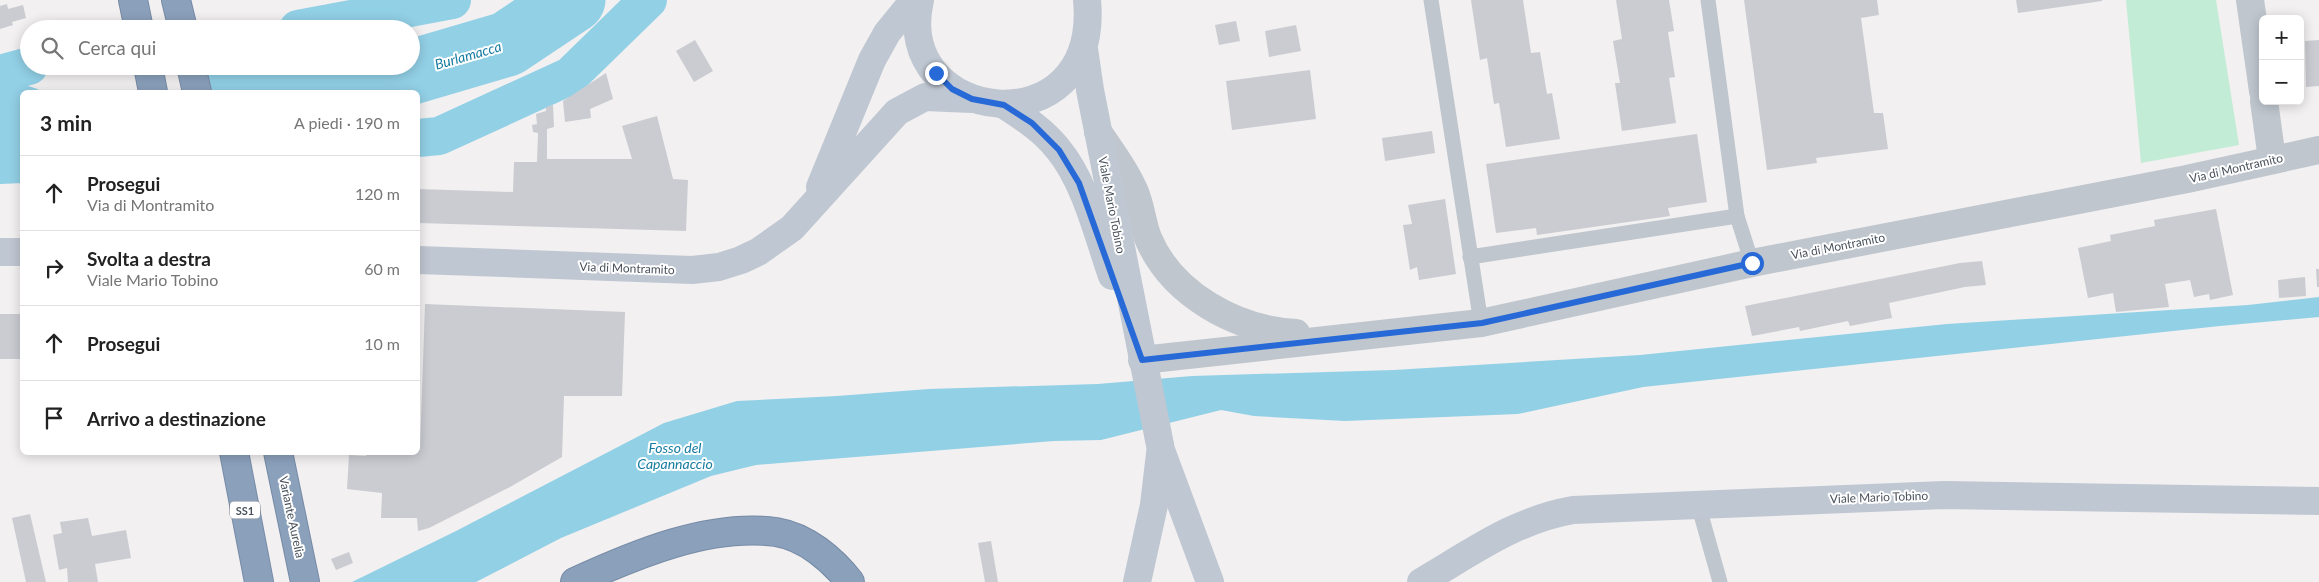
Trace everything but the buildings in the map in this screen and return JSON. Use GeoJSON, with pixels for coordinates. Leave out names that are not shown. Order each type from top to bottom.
{"type":"FeatureCollection","features":[{"type":"Feature","properties":{"kind":"highway"},"geometry":{"type":"LineString","coordinates":[[133,0],[137,20]]}},
{"type":"Feature","properties":{"kind":"highway"},"geometry":{"type":"LineString","coordinates":[[176,0],[181,20]]}},
{"type":"Feature","properties":{"kind":"highway"},"geometry":{"type":"LineString","coordinates":[[150,75],[154,90]]}},
{"type":"Feature","properties":{"kind":"highway"},"geometry":{"type":"LineString","coordinates":[[193,75],[197,90]]}},
{"type":"Feature","properties":{"kind":"highway","name":"SS1"},"geometry":{"type":"LineString","coordinates":[[235,455],[257,575]]}},
{"type":"Feature","properties":{"kind":"highway","name":"Variante Aurelia"},"geometry":{"type":"LineString","coordinates":[[279,455],[303,571]]}},
{"type":"Feature","properties":{"kind":"highway"},"geometry":{"type":"LineString","coordinates":[[575,582],[645,553],[684,540],[737,532],[777,532],[813,547],[830,560],[850,582]]}},
{"type":"Feature","properties":{"kind":"main road","name":"Via di Montramito"},"geometry":{"type":"LineString","coordinates":[[814,203],[872,60],[887,33],[914,0]]}},
{"type":"Feature","properties":{"kind":"main road"},"geometry":{"type":"LineString","coordinates":[[920,0],[917,11],[918,33],[925,54],[936,73],[952,89],[972,99],[1004,105],[1025,102],[1044,95],[1061,83],[1074,67],[1084,49],[1089,24],[1087,0]]}},
{"type":"Feature","properties":{"kind":"main road","name":"Viale Mario Tobino"},"geometry":{"type":"LineString","coordinates":[[1084,49],[1098,132],[1161,450],[1210,582]]}},
{"type":"Feature","properties":{"kind":"main road","name":"Via di Montramito"},"geometry":{"type":"LineString","coordinates":[[420,260],[707,269],[741,260],[764,248],[792,228],[897,112],[925,97],[972,99]]}},
{"type":"Feature","properties":{"kind":"main road","name":"Viale Mario Tobino"},"geometry":{"type":"LineString","coordinates":[[1004,105],[1032,123],[1046,136],[1059,150],[1073,173],[1144,368]]}},
{"type":"Feature","properties":{"kind":"main road"},"geometry":{"type":"LineString","coordinates":[[0,252],[20,252]]}},
{"type":"Feature","properties":{"kind":"main road","name":"Viale Mario Tobino"},"geometry":{"type":"LineString","coordinates":[[1137,582],[1152,514],[1161,450]]}},
{"type":"Feature","properties":{"kind":"main road","name":"Viale Mario Tobino"},"geometry":{"type":"LineString","coordinates":[[1421,582],[1444,573],[1476,548],[1506,531],[1552,514],[1573,510],[1944,495],[2319,501]]}},
{"type":"Feature","properties":{"kind":"street"},"geometry":{"type":"LineString","coordinates":[[2250,0],[2259,62]]}},
{"type":"Feature","properties":{"kind":"street"},"geometry":{"type":"LineString","coordinates":[[2265,105],[2272,159]]}},
{"type":"Feature","properties":{"kind":"street","name":"Via di Montramito"},"geometry":{"type":"LineString","coordinates":[[1098,132],[1135,192],[1148,239],[1167,268],[1187,289],[1214,310],[1256,328],[1278,332],[1357,337]]}},
{"type":"Feature","properties":{"kind":"street","name":"Via di Montramito"},"geometry":{"type":"LineString","coordinates":[[1144,368],[1357,337],[1482,323],[1752,263],[2187,179],[2319,150]]}},
{"type":"Feature","properties":{"kind":"lane"},"geometry":{"type":"LineString","coordinates":[[1432,0],[1470,257],[1482,323]]}},
{"type":"Feature","properties":{"kind":"lane"},"geometry":{"type":"LineString","coordinates":[[1708,0],[1737,216],[1752,263]]}},
{"type":"Feature","properties":{"kind":"lane"},"geometry":{"type":"LineString","coordinates":[[1470,257],[1737,216]]}},
{"type":"Feature","properties":{"kind":"lane"},"geometry":{"type":"LineString","coordinates":[[1698,504],[1720,582]]}},
{"type":"Feature","properties":{"kind":"green space"},"geometry":{"type":"Polygon","coordinates":[[[2126,0],[2216,0],[2239,145],[2141,163],[2126,0]]]}},
{"type":"Feature","properties":{"kind":"water","name":"Fosso del Capannaccio"},"geometry":{"type":"Polygon","coordinates":[[[2319,297],[2319,317],[1643,387],[1518,414],[1345,421],[1254,416],[1221,410],[1101,440],[1054,441],[756,465],[711,476],[561,538],[476,582],[352,582],[456,531],[664,423],[737,401],[929,389],[1098,384],[1192,376],[1394,370],[1640,355],[1947,324],[2248,305],[2319,297]]]}},
{"type":"Feature","properties":{"kind":"waterway","name":"Burlamacca"},"geometry":{"type":"LineString","coordinates":[[346,20],[452,0]]}},
{"type":"Feature","properties":{"kind":"waterway","name":"Burlamacca"},"geometry":{"type":"LineString","coordinates":[[420,70],[507,44],[573,0]]}},
{"type":"Feature","properties":{"kind":"waterway","name":"Burlamacca"},"geometry":{"type":"LineString","coordinates":[[420,138],[439,136],[570,76],[648,0]]}},
{"type":"Feature","properties":{"kind":"waterway","name":"Burlamacca"},"geometry":{"type":"LineString","coordinates":[[0,74],[20,68]]}},
{"type":"Feature","properties":{"kind":"waterway","name":"Burlamacca"},"geometry":{"type":"LineString","coordinates":[[251,90],[395,75]]}},
{"type":"Feature","properties":{"kind":"waterway","name":"Burlamacca"},"geometry":{"type":"LineString","coordinates":[[0,121],[20,118]]}},
{"type":"Feature","properties":{"kind":"waterway","name":"Burlamacca"},"geometry":{"type":"LineString","coordinates":[[0,165],[20,164]]}},
{"type":"Feature","properties":{"kind":"route"},"geometry":{"type":"LineString","coordinates":[[936,73],[952,89],[972,99],[988,104],[1004,105],[1032,123],[1059,150],[1079,183],[1142,360],[1482,323],[1752,263]]}}]}
